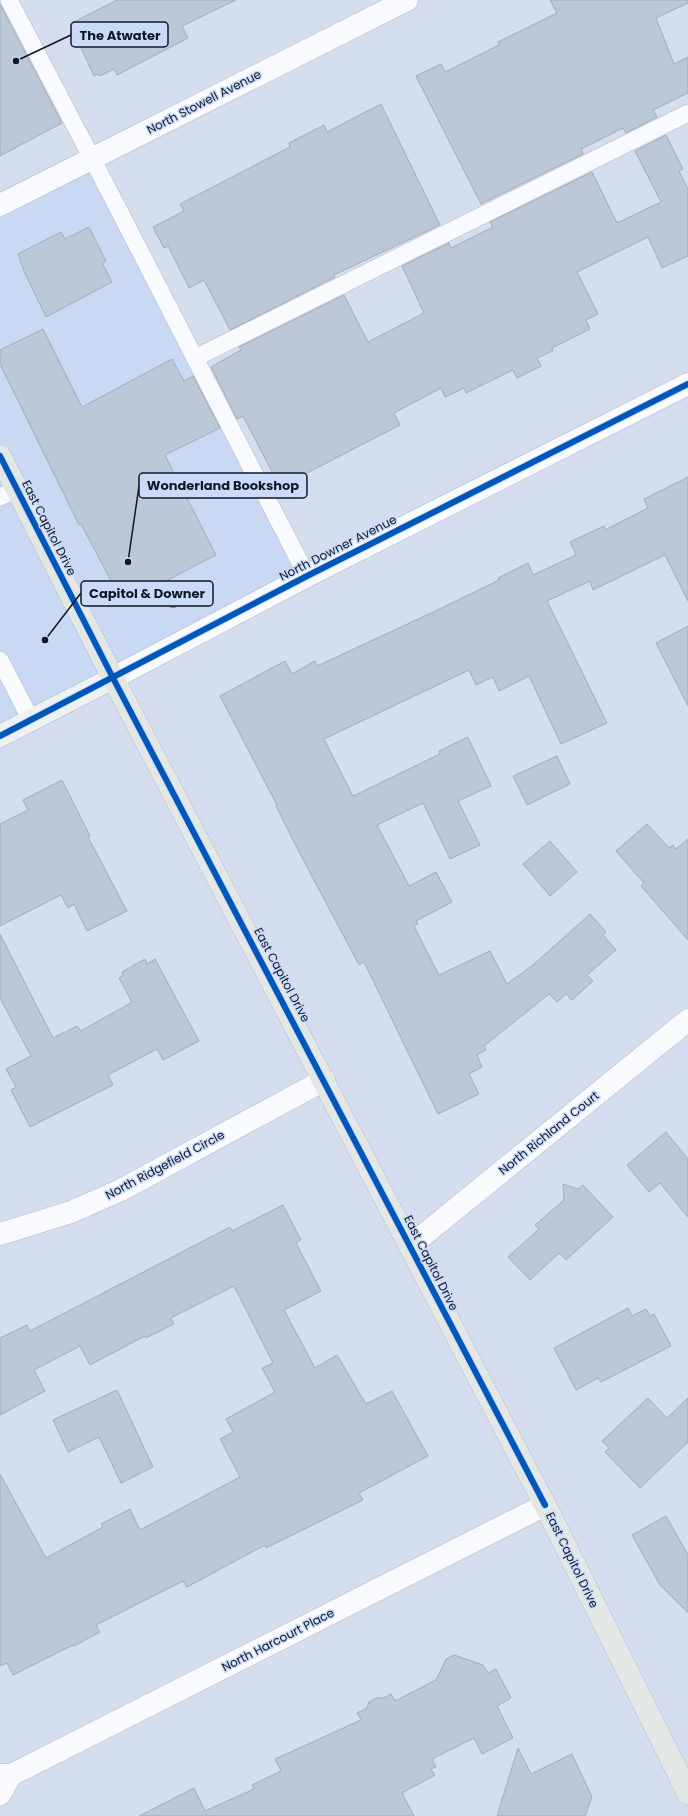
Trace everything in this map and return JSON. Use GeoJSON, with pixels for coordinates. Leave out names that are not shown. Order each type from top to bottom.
{"type":"FeatureCollection","features":[{"type":"Feature","properties":{"kind":"main road","name":"East Capitol Drive"},"geometry":{"type":"LineString","coordinates":[[0,456],[8,493],[113,678],[324,1080],[544,1505],[688,1793]]}},
{"type":"Feature","properties":{"kind":"street","name":"North Stowell Avenue"},"geometry":{"type":"LineString","coordinates":[[0,205],[408,0]]}},
{"type":"Feature","properties":{"kind":"street","name":"North Downer Avenue"},"geometry":{"type":"LineString","coordinates":[[0,736],[307,576],[688,384]]}},
{"type":"Feature","properties":{"kind":"street","name":"North Richland Court"},"geometry":{"type":"LineString","coordinates":[[410,1246],[688,1020]]}},
{"type":"Feature","properties":{"kind":"street","name":"North Ridgefield Circle"},"geometry":{"type":"LineString","coordinates":[[0,1234],[71,1212],[121,1190],[324,1080]]}},
{"type":"Feature","properties":{"kind":"street","name":"North Harcourt Place"},"geometry":{"type":"LineString","coordinates":[[0,1794],[6,1775],[544,1505]]}},
{"type":"Feature","properties":{"kind":"lane"},"geometry":{"type":"LineString","coordinates":[[9,0],[307,576]]}},
{"type":"Feature","properties":{"kind":"lane"},"geometry":{"type":"LineString","coordinates":[[195,358],[688,113]]}},
{"type":"Feature","properties":{"kind":"lane"},"geometry":{"type":"LineString","coordinates":[[0,660],[31,720]]}},
{"type":"Feature","properties":{"kind":"shaded area"},"geometry":{"type":"Polygon","coordinates":[[[92,158],[307,576],[0,736],[0,205],[92,158]]]}},
{"type":"Feature","properties":{"kind":"building"},"geometry":{"type":"Polygon","coordinates":[[[117,0],[236,0],[182,26],[188,38],[117,75],[114,69],[100,76],[98,74],[94,76],[70,24],[117,0]]]}},
{"type":"Feature","properties":{"kind":"building"},"geometry":{"type":"Polygon","coordinates":[[[550,0],[688,0],[688,3],[656,18],[674,64],[688,57],[688,93],[653,110],[657,117],[626,133],[623,128],[581,149],[583,154],[481,204],[416,76],[441,64],[445,72],[499,45],[498,42],[557,13],[550,0]]]}},
{"type":"Feature","properties":{"kind":"building"},"geometry":{"type":"Polygon","coordinates":[[[0,4],[62,123],[0,156],[0,4]]]}},
{"type":"Feature","properties":{"kind":"building"},"geometry":{"type":"Polygon","coordinates":[[[381,104],[440,225],[334,275],[335,277],[230,330],[204,280],[189,288],[168,246],[164,248],[153,227],[184,211],[180,204],[290,147],[289,143],[324,125],[327,132],[381,104]]]}},
{"type":"Feature","properties":{"kind":"building"},"geometry":{"type":"Polygon","coordinates":[[[666,135],[683,169],[679,171],[688,189],[688,256],[662,268],[648,237],[577,272],[598,314],[586,320],[590,329],[552,348],[553,351],[537,358],[541,366],[517,378],[513,370],[466,393],[464,388],[445,397],[441,388],[394,413],[400,425],[280,487],[243,416],[237,419],[211,367],[241,350],[239,347],[344,295],[368,342],[424,313],[402,266],[449,243],[451,248],[493,227],[490,222],[592,172],[617,223],[661,202],[635,151],[666,135]]]}},
{"type":"Feature","properties":{"kind":"building"},"geometry":{"type":"Polygon","coordinates":[[[89,227],[106,261],[102,263],[112,282],[46,317],[24,271],[18,254],[61,232],[65,239],[89,227]]]}},
{"type":"Feature","properties":{"kind":"building"},"geometry":{"type":"Polygon","coordinates":[[[43,329],[82,407],[172,359],[184,381],[193,376],[220,428],[165,455],[216,555],[123,603],[81,524],[79,525],[0,364],[0,350],[43,329]]]}},
{"type":"Feature","properties":{"kind":"building"},"geometry":{"type":"Polygon","coordinates":[[[688,477],[688,601],[665,555],[593,590],[590,581],[547,601],[607,723],[561,744],[529,676],[499,691],[493,677],[476,685],[469,670],[324,739],[353,796],[440,754],[439,751],[468,737],[491,786],[458,801],[480,845],[450,859],[423,803],[377,825],[409,886],[436,872],[452,902],[416,921],[418,924],[414,926],[439,975],[490,951],[507,984],[533,965],[590,914],[606,932],[603,935],[616,950],[587,975],[593,981],[572,1000],[566,994],[557,1002],[549,994],[484,1046],[486,1050],[477,1055],[482,1067],[469,1074],[479,1094],[438,1114],[364,962],[359,965],[296,846],[276,806],[277,805],[220,696],[285,661],[292,674],[315,661],[317,666],[499,580],[498,578],[528,563],[533,575],[576,555],[570,542],[604,526],[605,530],[648,508],[644,499],[688,477]]]}},
{"type":"Feature","properties":{"kind":"building"},"geometry":{"type":"Polygon","coordinates":[[[688,626],[688,706],[656,643],[688,626]]]}},
{"type":"Feature","properties":{"kind":"building"},"geometry":{"type":"Polygon","coordinates":[[[557,756],[570,784],[527,805],[513,776],[557,756]]]}},
{"type":"Feature","properties":{"kind":"building"},"geometry":{"type":"Polygon","coordinates":[[[62,780],[90,836],[88,837],[127,911],[87,931],[74,904],[68,908],[61,895],[0,926],[0,824],[28,810],[23,800],[62,780]]]}},
{"type":"Feature","properties":{"kind":"building"},"geometry":{"type":"Polygon","coordinates":[[[647,824],[669,848],[673,845],[676,849],[688,839],[688,940],[641,886],[644,883],[616,851],[647,824]]]}},
{"type":"Feature","properties":{"kind":"building"},"geometry":{"type":"Polygon","coordinates":[[[550,841],[577,872],[550,896],[523,864],[550,841]]]}},
{"type":"Feature","properties":{"kind":"building"},"geometry":{"type":"Polygon","coordinates":[[[0,934],[53,1038],[77,1026],[81,1031],[132,1002],[119,978],[123,975],[122,972],[145,959],[147,964],[155,959],[199,1041],[163,1060],[157,1049],[108,1075],[113,1085],[30,1127],[11,1090],[16,1087],[6,1069],[31,1056],[0,998],[0,934]]]}},
{"type":"Feature","properties":{"kind":"building"},"geometry":{"type":"Polygon","coordinates":[[[666,1132],[688,1159],[688,1217],[660,1183],[649,1192],[627,1165],[666,1132]]]}},
{"type":"Feature","properties":{"kind":"building"},"geometry":{"type":"Polygon","coordinates":[[[563,1184],[578,1189],[583,1185],[613,1217],[566,1260],[559,1253],[530,1280],[508,1257],[539,1229],[535,1225],[564,1200],[563,1184]]]}},
{"type":"Feature","properties":{"kind":"building"},"geometry":{"type":"Polygon","coordinates":[[[283,1205],[301,1240],[296,1243],[321,1291],[284,1310],[315,1368],[337,1355],[366,1404],[392,1391],[428,1456],[359,1493],[363,1500],[266,1548],[265,1545],[187,1587],[183,1581],[96,1625],[100,1632],[13,1675],[7,1663],[0,1666],[0,1474],[46,1558],[103,1527],[101,1524],[130,1509],[140,1530],[240,1477],[220,1439],[233,1432],[226,1419],[275,1392],[262,1368],[273,1363],[234,1286],[171,1318],[174,1324],[146,1338],[145,1336],[90,1365],[80,1346],[34,1370],[45,1391],[0,1415],[0,1338],[27,1325],[30,1331],[230,1227],[232,1231],[283,1205]]]}},
{"type":"Feature","properties":{"kind":"building"},"geometry":{"type":"Polygon","coordinates":[[[628,1308],[632,1316],[646,1309],[650,1316],[654,1314],[671,1346],[601,1382],[598,1378],[576,1390],[554,1348],[628,1308]]]}},
{"type":"Feature","properties":{"kind":"building"},"geometry":{"type":"Polygon","coordinates":[[[117,1390],[153,1467],[121,1483],[99,1437],[68,1452],[53,1420],[117,1390]]]}},
{"type":"Feature","properties":{"kind":"building"},"geometry":{"type":"Polygon","coordinates":[[[648,1398],[667,1418],[688,1398],[688,1442],[640,1488],[605,1452],[609,1448],[602,1441],[648,1398]]]}},
{"type":"Feature","properties":{"kind":"building"},"geometry":{"type":"Polygon","coordinates":[[[666,1516],[688,1555],[688,1613],[660,1585],[632,1535],[666,1516]]]}},
{"type":"Feature","properties":{"kind":"building"},"geometry":{"type":"Polygon","coordinates":[[[454,1655],[483,1665],[488,1673],[496,1669],[511,1698],[497,1706],[513,1738],[482,1754],[474,1738],[432,1759],[436,1767],[431,1769],[435,1775],[402,1793],[414,1816],[139,1816],[194,1788],[205,1811],[254,1789],[252,1785],[281,1771],[275,1759],[361,1720],[357,1713],[367,1708],[369,1702],[376,1698],[383,1698],[391,1694],[395,1701],[436,1680],[446,1659],[454,1655]]]}},
{"type":"Feature","properties":{"kind":"building"},"geometry":{"type":"Polygon","coordinates":[[[518,1748],[531,1774],[572,1754],[592,1797],[585,1816],[497,1816],[518,1748]]]}},
{"type":"Feature","properties":{"kind":"cycle path"},"geometry":{"type":"LineString","coordinates":[[0,736],[307,576],[688,384]]}},
{"type":"Feature","properties":{"kind":"cycle path"},"geometry":{"type":"LineString","coordinates":[[0,456],[113,678],[545,1505]]}},
{"type":"Feature","properties":{"kind":"place","name":"The Atwater"},"geometry":{"type":"Point","coordinates":[16,61]}},
{"type":"Feature","properties":{"kind":"place","name":"Wonderland Bookshop"},"geometry":{"type":"Point","coordinates":[128,562]}},
{"type":"Feature","properties":{"kind":"place","name":"Capitol & Downer"},"geometry":{"type":"Point","coordinates":[45,640]}}]}
